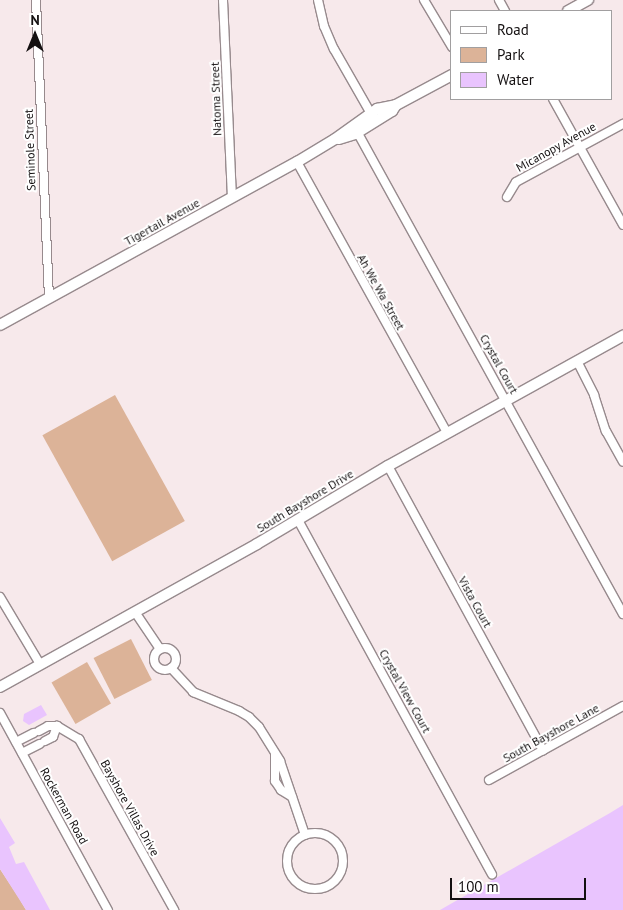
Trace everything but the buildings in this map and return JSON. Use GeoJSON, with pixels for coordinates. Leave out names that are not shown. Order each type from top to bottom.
{"type":"FeatureCollection","features":[{"type":"Feature","properties":{"kind":"main road"},"geometry":{"type":"LineString","coordinates":[[570,10],[588,0]]}},
{"type":"Feature","properties":{"kind":"main road","name":"Tigertail Avenue"},"geometry":{"type":"LineString","coordinates":[[0,325],[356,129],[373,117],[381,108],[396,106],[450,76]]}},
{"type":"Feature","properties":{"kind":"main road","name":"South Bayshore Drive"},"geometry":{"type":"LineString","coordinates":[[0,688],[298,520],[388,466],[623,336]]}},
{"type":"Feature","properties":{"kind":"street","name":"Seminole Street"},"geometry":{"type":"LineString","coordinates":[[36,0],[49,298]]}},
{"type":"Feature","properties":{"kind":"street","name":"Natoma Street"},"geometry":{"type":"LineString","coordinates":[[223,0],[232,197]]}},
{"type":"Feature","properties":{"kind":"street"},"geometry":{"type":"LineString","coordinates":[[318,0],[330,42],[373,117]]}},
{"type":"Feature","properties":{"kind":"street"},"geometry":{"type":"LineString","coordinates":[[424,0],[450,45]]}},
{"type":"Feature","properties":{"kind":"street"},"geometry":{"type":"LineString","coordinates":[[555,100],[623,225]]}},
{"type":"Feature","properties":{"kind":"street","name":"Micanopy Avenue"},"geometry":{"type":"LineString","coordinates":[[507,197],[516,182],[623,124]]}},
{"type":"Feature","properties":{"kind":"street","name":"Crystal Court"},"geometry":{"type":"LineString","coordinates":[[356,129],[623,614]]}},
{"type":"Feature","properties":{"kind":"street","name":"Ah We Wa Street"},"geometry":{"type":"LineString","coordinates":[[296,162],[447,433]]}},
{"type":"Feature","properties":{"kind":"street"},"geometry":{"type":"LineString","coordinates":[[577,361],[592,390],[606,431],[623,462]]}},
{"type":"Feature","properties":{"kind":"street","name":"Vista Court"},"geometry":{"type":"LineString","coordinates":[[388,466],[543,750]]}},
{"type":"Feature","properties":{"kind":"street","name":"Crystal View Court"},"geometry":{"type":"LineString","coordinates":[[298,520],[492,874]]}},
{"type":"Feature","properties":{"kind":"street"},"geometry":{"type":"LineString","coordinates":[[0,596],[40,664]]}},
{"type":"Feature","properties":{"kind":"street"},"geometry":{"type":"LineString","coordinates":[[135,612],[160,650]]}},
{"type":"Feature","properties":{"kind":"street"},"geometry":{"type":"LineString","coordinates":[[168,649],[174,653],[175,663],[171,668],[164,670],[156,666],[154,657],[160,650],[168,649]]}},
{"type":"Feature","properties":{"kind":"street"},"geometry":{"type":"LineString","coordinates":[[171,668],[193,692],[249,716],[264,734],[282,766],[305,835]]}},
{"type":"Feature","properties":{"kind":"street","name":"South Bayshore Lane"},"geometry":{"type":"LineString","coordinates":[[489,780],[623,706]]}},
{"type":"Feature","properties":{"kind":"street","name":"Rockerman Road"},"geometry":{"type":"LineString","coordinates":[[0,713],[108,910]]}},
{"type":"Feature","properties":{"kind":"street"},"geometry":{"type":"LineString","coordinates":[[16,742],[48,726],[57,726],[53,737],[22,753]]}},
{"type":"Feature","properties":{"kind":"street","name":"Bayshore Villas Drive"},"geometry":{"type":"LineString","coordinates":[[57,726],[73,734],[82,744],[174,910]]}},
{"type":"Feature","properties":{"kind":"street"},"geometry":{"type":"LineString","coordinates":[[275,754],[275,781],[281,790],[292,797]]}},
{"type":"Feature","properties":{"kind":"street"},"geometry":{"type":"LineString","coordinates":[[305,835],[327,836],[336,843],[341,853],[342,864],[339,875],[332,883],[322,888],[312,889],[302,886],[294,880],[288,871],[287,860],[289,850],[295,841],[305,835]]}},
{"type":"Feature","properties":{"kind":"green space"},"geometry":{"type":"Polygon","coordinates":[[[115,395],[185,521],[112,561],[42,435],[115,395]]]}},
{"type":"Feature","properties":{"kind":"green space"},"geometry":{"type":"Polygon","coordinates":[[[131,639],[152,680],[114,699],[94,658],[131,639]]]}},
{"type":"Feature","properties":{"kind":"green space"},"geometry":{"type":"Polygon","coordinates":[[[87,662],[111,704],[75,724],[51,682],[87,662]]]}},
{"type":"Feature","properties":{"kind":"green space"},"geometry":{"type":"Polygon","coordinates":[[[0,869],[19,898],[26,910],[0,910],[0,869]]]}},
{"type":"Feature","properties":{"kind":"water"},"geometry":{"type":"Polygon","coordinates":[[[41,705],[47,715],[29,725],[23,721],[24,714],[41,705]]]}},
{"type":"Feature","properties":{"kind":"water"},"geometry":{"type":"Polygon","coordinates":[[[623,805],[623,910],[440,910],[610,813],[623,805]]]}},
{"type":"Feature","properties":{"kind":"water"},"geometry":{"type":"Polygon","coordinates":[[[0,818],[15,843],[9,847],[16,864],[24,862],[50,910],[26,910],[0,869],[0,818]]]}}]}
